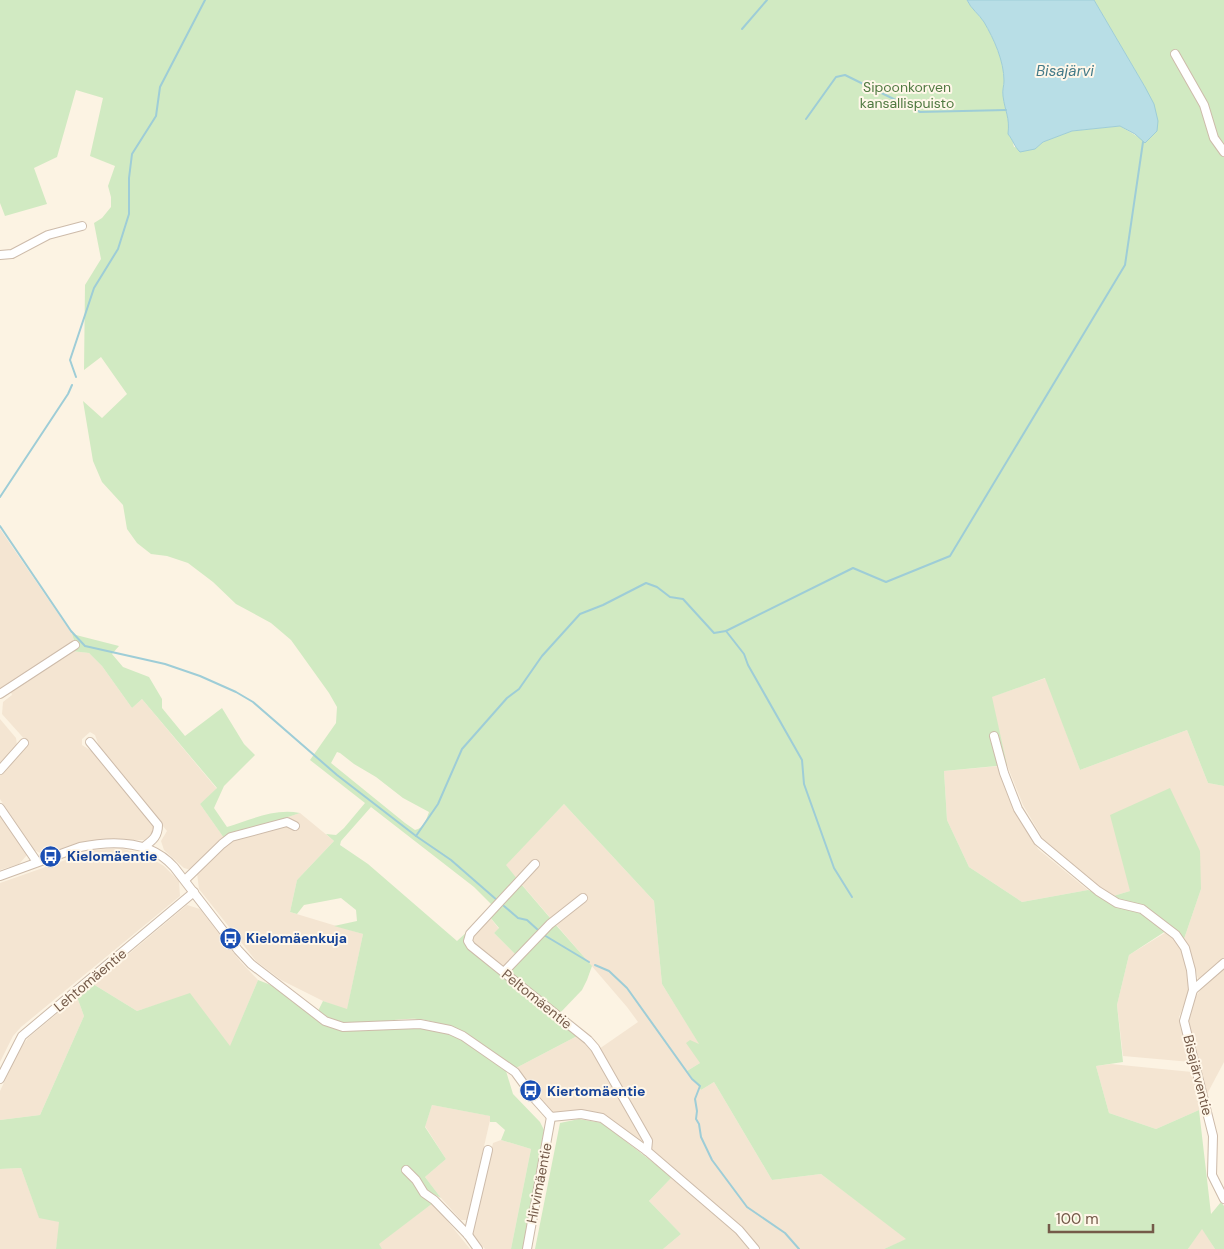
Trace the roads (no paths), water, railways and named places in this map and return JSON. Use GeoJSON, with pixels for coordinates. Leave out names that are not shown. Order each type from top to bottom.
{"type":"FeatureCollection","features":[{"type":"Feature","properties":{"kind":"street"},"geometry":{"type":"LineString","coordinates":[[1175,54],[1204,105],[1214,138],[1224,152]]}},
{"type":"Feature","properties":{"kind":"street"},"geometry":{"type":"LineString","coordinates":[[0,255],[12,254],[48,235],[82,226]]}},
{"type":"Feature","properties":{"kind":"street"},"geometry":{"type":"LineString","coordinates":[[0,694],[75,646]]}},
{"type":"Feature","properties":{"kind":"street"},"geometry":{"type":"LineString","coordinates":[[994,736],[1004,773],[1018,809],[1038,841],[1098,891],[1117,903],[1142,910],[1176,935],[1185,948],[1191,970],[1193,990]]}},
{"type":"Feature","properties":{"kind":"street"},"geometry":{"type":"LineString","coordinates":[[90,742],[158,825],[158,833],[154,840],[145,846]]}},
{"type":"Feature","properties":{"kind":"street"},"geometry":{"type":"LineString","coordinates":[[0,770],[24,743]]}},
{"type":"Feature","properties":{"kind":"street"},"geometry":{"type":"LineString","coordinates":[[0,808],[37,862]]}},
{"type":"Feature","properties":{"kind":"street"},"geometry":{"type":"LineString","coordinates":[[185,880],[231,837],[287,822],[295,826]]}},
{"type":"Feature","properties":{"kind":"street"},"geometry":{"type":"LineString","coordinates":[[0,876],[92,845],[129,844],[145,846],[166,858],[251,964],[325,1022],[342,1027],[420,1024],[450,1030],[463,1036],[516,1072],[534,1098],[551,1117],[581,1114],[602,1118],[647,1151],[739,1230],[755,1249]]}},
{"type":"Feature","properties":{"kind":"street","name":"Peltomäentie"},"geometry":{"type":"LineString","coordinates":[[535,864],[470,934],[468,941],[471,946],[588,1040],[595,1048],[648,1141],[647,1151]]}},
{"type":"Feature","properties":{"kind":"street","name":"Lehtomäentie"},"geometry":{"type":"LineString","coordinates":[[0,1079],[22,1036],[194,892]]}},
{"type":"Feature","properties":{"kind":"street"},"geometry":{"type":"LineString","coordinates":[[504,972],[550,924],[583,898]]}},
{"type":"Feature","properties":{"kind":"street"},"geometry":{"type":"LineString","coordinates":[[1193,990],[1224,963]]}},
{"type":"Feature","properties":{"kind":"street","name":"Bisajärventie"},"geometry":{"type":"LineString","coordinates":[[1193,990],[1184,1021],[1213,1136],[1212,1175],[1224,1200]]}},
{"type":"Feature","properties":{"kind":"street","name":"Hirvimäentie"},"geometry":{"type":"LineString","coordinates":[[527,1249],[551,1117]]}},
{"type":"Feature","properties":{"kind":"street"},"geometry":{"type":"LineString","coordinates":[[468,1235],[488,1150]]}},
{"type":"Feature","properties":{"kind":"street"},"geometry":{"type":"LineString","coordinates":[[406,1170],[416,1180],[424,1193],[434,1200],[468,1235],[478,1249]]}},
{"type":"Feature","properties":{"kind":"water","name":"Bisajärvi"},"geometry":{"type":"Polygon","coordinates":[[[967,0],[1094,0],[1154,104],[1158,121],[1157,131],[1145,143],[1135,134],[1120,126],[1072,131],[1043,142],[1035,149],[1020,152],[1008,134],[1008,119],[1003,94],[1004,73],[998,50],[984,22],[967,0]]]}},
{"type":"Feature","properties":{"kind":"waterway"},"geometry":{"type":"LineString","coordinates":[[76,377],[70,360],[94,288],[118,249],[129,214],[129,178],[132,154],[156,116],[160,87],[205,0]]}},
{"type":"Feature","properties":{"kind":"waterway"},"geometry":{"type":"LineString","coordinates":[[742,29],[767,0]]}},
{"type":"Feature","properties":{"kind":"waterway"},"geometry":{"type":"LineString","coordinates":[[806,119],[836,77],[845,75],[920,112],[1006,110]]}},
{"type":"Feature","properties":{"kind":"waterway"},"geometry":{"type":"LineString","coordinates":[[416,836],[438,804],[462,749],[507,698],[519,689],[542,656],[580,614],[603,605],[646,583],[657,587],[670,597],[683,599],[714,633],[726,631],[853,568],[886,582],[950,556],[1125,265],[1143,142]]}},
{"type":"Feature","properties":{"kind":"waterway"},"geometry":{"type":"LineString","coordinates":[[0,497],[68,394],[72,385]]}},
{"type":"Feature","properties":{"kind":"waterway"},"geometry":{"type":"LineString","coordinates":[[0,526],[71,631],[85,646],[165,664],[200,676],[253,702],[337,775],[416,836],[451,860],[498,901]]}},
{"type":"Feature","properties":{"kind":"waterway"},"geometry":{"type":"LineString","coordinates":[[726,631],[744,654],[748,665],[802,760],[804,784],[834,868],[852,897]]}},
{"type":"Feature","properties":{"kind":"waterway"},"geometry":{"type":"LineString","coordinates":[[504,906],[518,918],[527,920],[538,930]]}},
{"type":"Feature","properties":{"kind":"waterway"},"geometry":{"type":"LineString","coordinates":[[544,935],[589,962]]}},
{"type":"Feature","properties":{"kind":"waterway"},"geometry":{"type":"LineString","coordinates":[[595,965],[609,971],[627,988],[692,1079],[700,1086],[695,1099],[696,1119],[699,1124],[701,1137],[712,1160],[747,1207],[785,1233],[799,1249]]}},
{"type":"Feature","properties":{"kind":"place","name":"Kielomäentie"},"geometry":{"type":"Point","coordinates":[51,856]}},
{"type":"Feature","properties":{"kind":"place","name":"Kielomäenkuja"},"geometry":{"type":"Point","coordinates":[230,938]}},
{"type":"Feature","properties":{"kind":"place","name":"Kiertomäentie"},"geometry":{"type":"Point","coordinates":[531,1091]}},
{"type":"Feature","properties":{"kind":"park label","name":"Sipoonkorven kansallispuisto"},"geometry":{"type":"Point","coordinates":[907,95]}}]}
